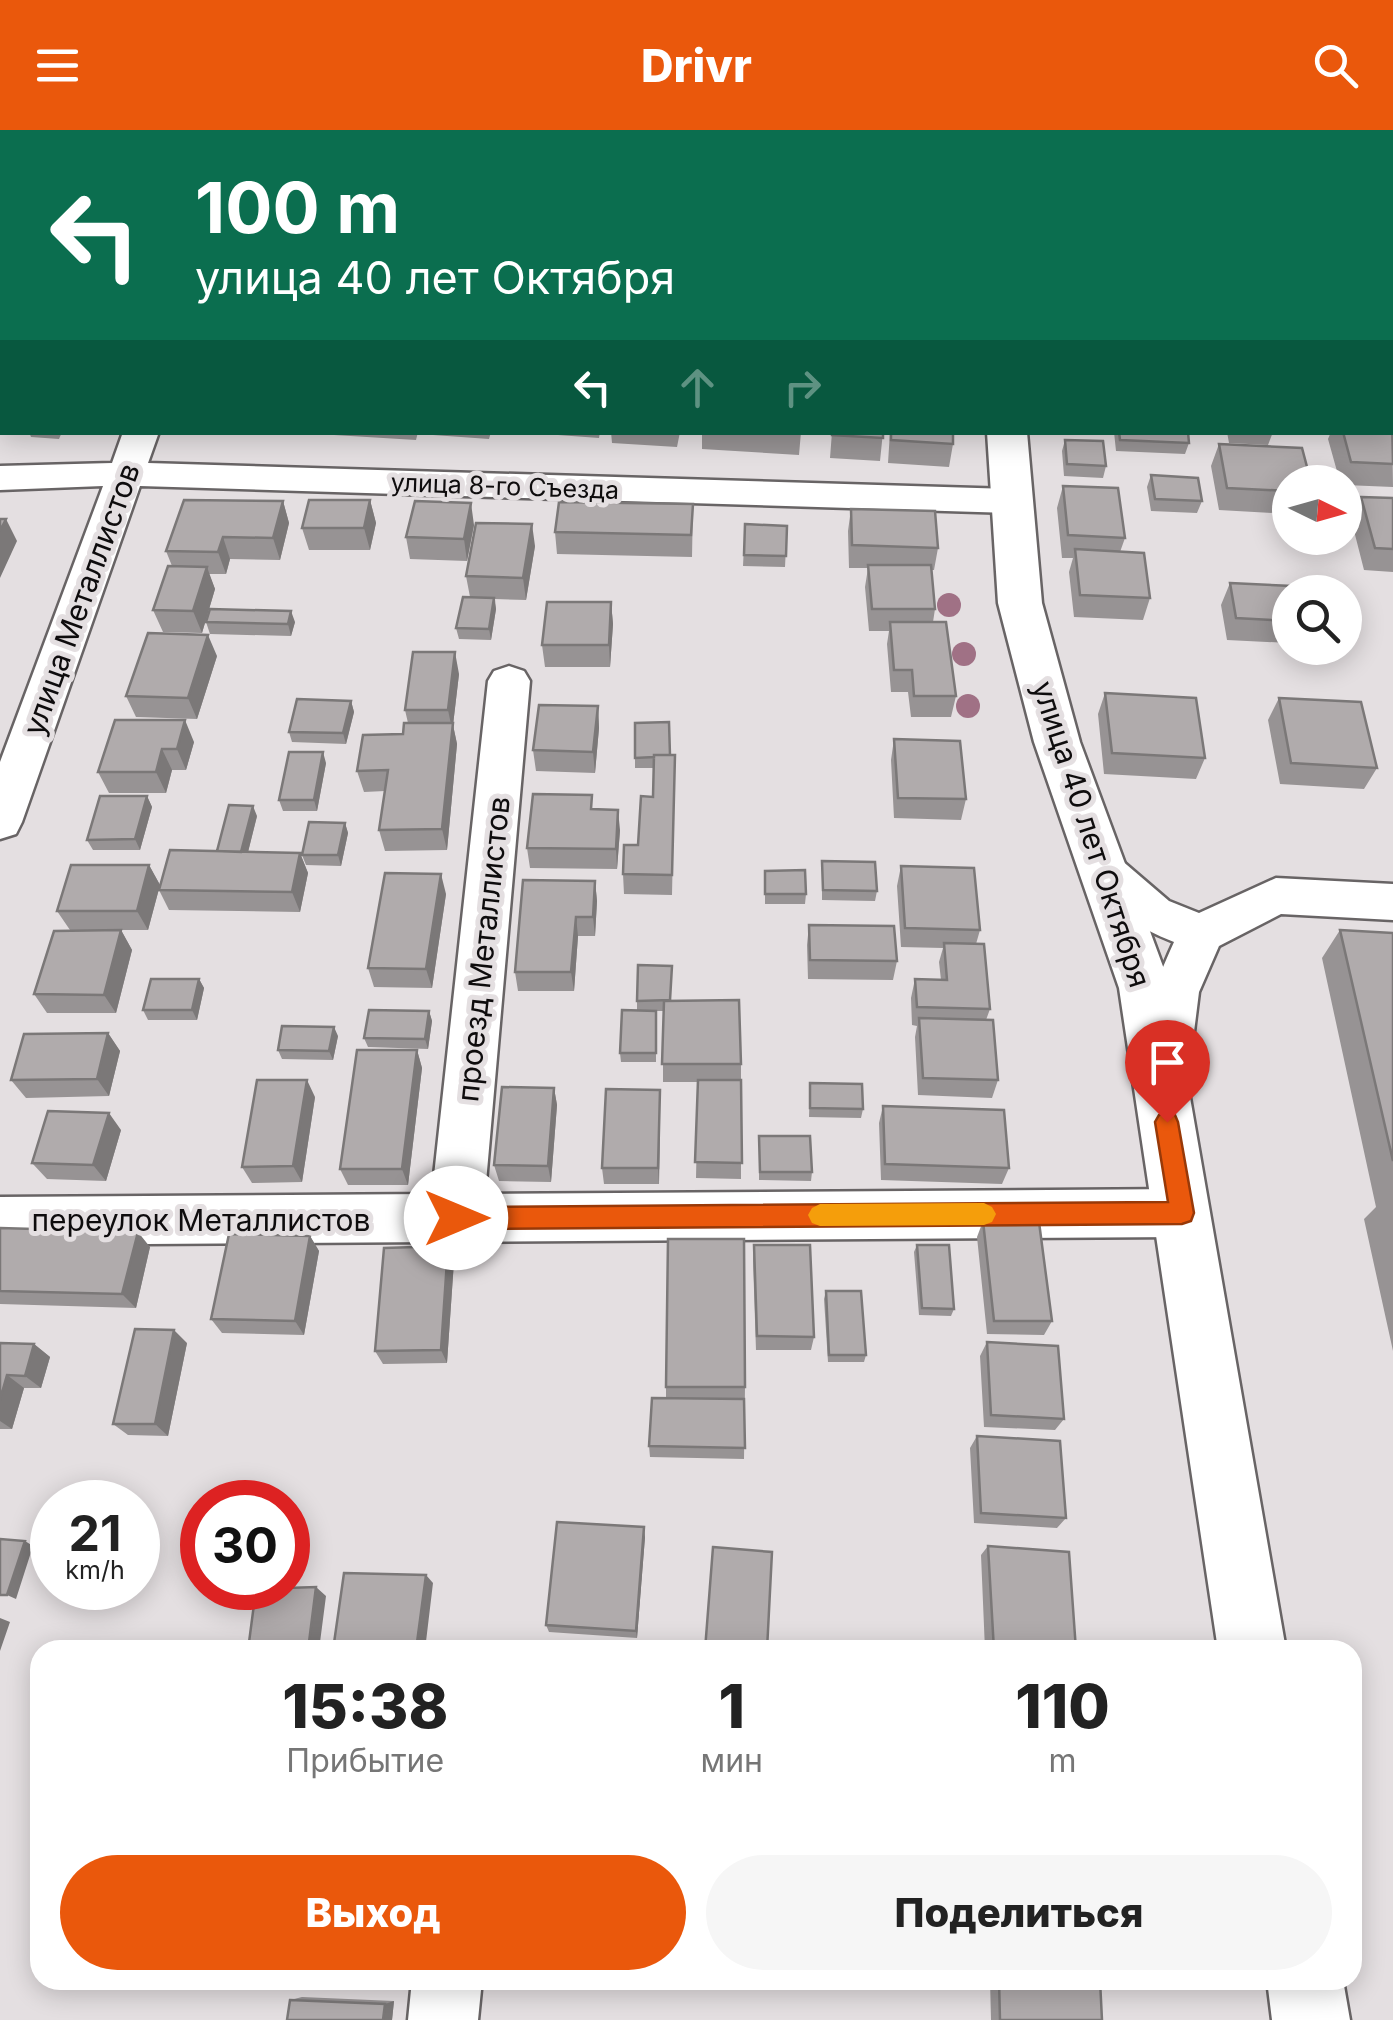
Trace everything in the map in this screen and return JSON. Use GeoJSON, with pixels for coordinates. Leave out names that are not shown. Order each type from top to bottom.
{"type":"FeatureCollection","features":[{"type":"Feature","properties":{"kind":"street","name":"улица Металлистов"},"geometry":{"type":"LineString","coordinates":[[0,822],[140,435]]}},
{"type":"Feature","properties":{"kind":"street","name":"улица 40 лет Октября"},"geometry":{"type":"LineString","coordinates":[[1006,435],[1020,603],[1057,742],[1145,988],[1250,1640]]}},
{"type":"Feature","properties":{"kind":"street","name":"улица 8-го Съезда"},"geometry":{"type":"LineString","coordinates":[[0,478],[126,474],[1010,502]]}},
{"type":"Feature","properties":{"kind":"street","name":"проезд Металлистов"},"geometry":{"type":"LineString","coordinates":[[456,1218],[509,680]]}},
{"type":"Feature","properties":{"kind":"street"},"geometry":{"type":"LineString","coordinates":[[1104,872],[1153,914],[1201,932]]}},
{"type":"Feature","properties":{"kind":"street"},"geometry":{"type":"LineString","coordinates":[[1162,1092],[1175,992],[1201,932],[1276,896],[1393,902]]}},
{"type":"Feature","properties":{"kind":"street","name":"переулок Металлистов"},"geometry":{"type":"LineString","coordinates":[[0,1221],[1182,1213]]}},
{"type":"Feature","properties":{"kind":"street"},"geometry":{"type":"LineString","coordinates":[[443,2020],[446,1990]]}},
{"type":"Feature","properties":{"kind":"street"},"geometry":{"type":"LineString","coordinates":[[1306,1990],[1311,2020]]}},
{"type":"Feature","properties":{"kind":"building"},"geometry":{"type":"Polygon","coordinates":[[[832,435],[883,435],[883,438],[832,435]]]}},
{"type":"Feature","properties":{"kind":"building"},"geometry":{"type":"Polygon","coordinates":[[[891,435],[953,435],[953,444],[891,440],[891,435]]]}},
{"type":"Feature","properties":{"kind":"building"},"geometry":{"type":"Polygon","coordinates":[[[1119,435],[1188,435],[1189,443],[1120,440],[1119,435]]]}},
{"type":"Feature","properties":{"kind":"building"},"geometry":{"type":"Polygon","coordinates":[[[1344,435],[1392,435],[1393,464],[1351,462],[1344,435]]]}},
{"type":"Feature","properties":{"kind":"building"},"geometry":{"type":"Polygon","coordinates":[[[1065,440],[1103,441],[1106,466],[1067,464],[1065,440]]]}},
{"type":"Feature","properties":{"kind":"building"},"geometry":{"type":"Polygon","coordinates":[[[1219,444],[1302,448],[1306,465],[1272,465],[1272,490],[1227,488],[1219,444]]]}},
{"type":"Feature","properties":{"kind":"building"},"geometry":{"type":"Polygon","coordinates":[[[1151,475],[1198,478],[1202,501],[1155,499],[1151,475]]]}},
{"type":"Feature","properties":{"kind":"building"},"geometry":{"type":"Polygon","coordinates":[[[1063,486],[1118,488],[1125,538],[1068,535],[1063,486]]]}},
{"type":"Feature","properties":{"kind":"building"},"geometry":{"type":"Polygon","coordinates":[[[1362,497],[1393,498],[1393,549],[1375,548],[1362,497]]]}},
{"type":"Feature","properties":{"kind":"building"},"geometry":{"type":"Polygon","coordinates":[[[184,500],[283,501],[273,538],[223,537],[218,552],[166,551],[184,500]]]}},
{"type":"Feature","properties":{"kind":"building"},"geometry":{"type":"Polygon","coordinates":[[[309,500],[370,500],[364,528],[302,528],[309,500]]]}},
{"type":"Feature","properties":{"kind":"building"},"geometry":{"type":"Polygon","coordinates":[[[415,501],[471,503],[464,539],[406,537],[415,501]]]}},
{"type":"Feature","properties":{"kind":"building"},"geometry":{"type":"Polygon","coordinates":[[[559,502],[693,504],[691,535],[555,532],[559,502]]]}},
{"type":"Feature","properties":{"kind":"building"},"geometry":{"type":"Polygon","coordinates":[[[851,509],[935,511],[938,548],[852,545],[851,509]]]}},
{"type":"Feature","properties":{"kind":"building"},"geometry":{"type":"Polygon","coordinates":[[[476,523],[532,524],[523,578],[466,576],[476,523]]]}},
{"type":"Feature","properties":{"kind":"building"},"geometry":{"type":"Polygon","coordinates":[[[745,524],[787,526],[786,556],[744,555],[745,524]]]}},
{"type":"Feature","properties":{"kind":"building"},"geometry":{"type":"Polygon","coordinates":[[[1075,549],[1144,553],[1150,598],[1080,595],[1075,549]]]}},
{"type":"Feature","properties":{"kind":"building"},"geometry":{"type":"Polygon","coordinates":[[[868,565],[931,565],[935,609],[872,609],[868,565]]]}},
{"type":"Feature","properties":{"kind":"building"},"geometry":{"type":"Polygon","coordinates":[[[168,566],[207,567],[193,611],[153,610],[168,566]]]}},
{"type":"Feature","properties":{"kind":"building"},"geometry":{"type":"Polygon","coordinates":[[[1230,583],[1272,585],[1272,620],[1236,618],[1230,583]]]}},
{"type":"Feature","properties":{"kind":"building"},"geometry":{"type":"Polygon","coordinates":[[[463,597],[494,598],[489,629],[456,628],[463,597]]]}},
{"type":"Feature","properties":{"kind":"building"},"geometry":{"type":"Polygon","coordinates":[[[547,602],[611,602],[609,645],[542,645],[547,602]]]}},
{"type":"Feature","properties":{"kind":"building"},"geometry":{"type":"Polygon","coordinates":[[[210,609],[291,611],[288,624],[206,622],[210,609]]]}},
{"type":"Feature","properties":{"kind":"building"},"geometry":{"type":"Polygon","coordinates":[[[890,622],[946,622],[956,696],[914,696],[912,670],[894,670],[890,622]]]}},
{"type":"Feature","properties":{"kind":"building"},"geometry":{"type":"Polygon","coordinates":[[[148,633],[208,635],[188,698],[126,696],[148,633]]]}},
{"type":"Feature","properties":{"kind":"building"},"geometry":{"type":"Polygon","coordinates":[[[413,652],[455,652],[448,710],[405,710],[413,652]]]}},
{"type":"Feature","properties":{"kind":"building"},"geometry":{"type":"Polygon","coordinates":[[[1105,693],[1196,698],[1205,758],[1112,753],[1105,693]]]}},
{"type":"Feature","properties":{"kind":"building"},"geometry":{"type":"Polygon","coordinates":[[[1279,698],[1361,702],[1377,768],[1291,763],[1279,698]]]}},
{"type":"Feature","properties":{"kind":"building"},"geometry":{"type":"Polygon","coordinates":[[[297,699],[351,701],[343,733],[289,732],[297,699]]]}},
{"type":"Feature","properties":{"kind":"building"},"geometry":{"type":"Polygon","coordinates":[[[539,705],[598,706],[593,752],[533,750],[539,705]]]}},
{"type":"Feature","properties":{"kind":"building"},"geometry":{"type":"Polygon","coordinates":[[[115,720],[185,720],[177,749],[162,749],[156,772],[98,772],[115,720]]]}},
{"type":"Feature","properties":{"kind":"building"},"geometry":{"type":"Polygon","coordinates":[[[669,722],[670,755],[635,758],[635,723],[669,722]]]}},
{"type":"Feature","properties":{"kind":"building"},"geometry":{"type":"Polygon","coordinates":[[[404,723],[453,723],[442,829],[379,830],[388,770],[357,771],[363,735],[403,734],[404,723]]]}},
{"type":"Feature","properties":{"kind":"building"},"geometry":{"type":"Polygon","coordinates":[[[894,739],[960,741],[966,799],[898,798],[894,739]]]}},
{"type":"Feature","properties":{"kind":"building"},"geometry":{"type":"Polygon","coordinates":[[[289,752],[323,752],[314,800],[279,800],[289,752]]]}},
{"type":"Feature","properties":{"kind":"building"},"geometry":{"type":"Polygon","coordinates":[[[654,755],[675,755],[672,875],[623,874],[624,845],[638,845],[641,796],[653,797],[654,755]]]}},
{"type":"Feature","properties":{"kind":"building"},"geometry":{"type":"Polygon","coordinates":[[[533,794],[592,795],[591,809],[618,810],[616,849],[527,848],[533,794]]]}},
{"type":"Feature","properties":{"kind":"building"},"geometry":{"type":"Polygon","coordinates":[[[100,796],[147,796],[135,839],[87,840],[100,796]]]}},
{"type":"Feature","properties":{"kind":"building"},"geometry":{"type":"Polygon","coordinates":[[[229,805],[253,806],[241,852],[217,851],[229,805]]]}},
{"type":"Feature","properties":{"kind":"building"},"geometry":{"type":"Polygon","coordinates":[[[309,822],[345,823],[338,855],[302,855],[309,822]]]}},
{"type":"Feature","properties":{"kind":"building"},"geometry":{"type":"Polygon","coordinates":[[[170,850],[300,853],[292,892],[159,890],[170,850]]]}},
{"type":"Feature","properties":{"kind":"building"},"geometry":{"type":"Polygon","coordinates":[[[822,861],[875,862],[877,891],[823,890],[822,861]]]}},
{"type":"Feature","properties":{"kind":"building"},"geometry":{"type":"Polygon","coordinates":[[[71,865],[149,865],[137,911],[57,911],[71,865]]]}},
{"type":"Feature","properties":{"kind":"building"},"geometry":{"type":"Polygon","coordinates":[[[901,866],[974,868],[980,930],[905,928],[901,866]]]}},
{"type":"Feature","properties":{"kind":"building"},"geometry":{"type":"Polygon","coordinates":[[[805,870],[806,894],[765,894],[765,871],[805,870]]]}},
{"type":"Feature","properties":{"kind":"building"},"geometry":{"type":"Polygon","coordinates":[[[385,873],[441,874],[426,969],[368,968],[385,873]]]}},
{"type":"Feature","properties":{"kind":"building"},"geometry":{"type":"Polygon","coordinates":[[[523,880],[595,881],[593,917],[576,917],[571,972],[515,972],[523,880]]]}},
{"type":"Feature","properties":{"kind":"building"},"geometry":{"type":"Polygon","coordinates":[[[809,925],[894,926],[897,961],[810,960],[809,925]]]}},
{"type":"Feature","properties":{"kind":"building"},"geometry":{"type":"Polygon","coordinates":[[[121,930],[104,995],[34,994],[54,931],[121,930]]]}},
{"type":"Feature","properties":{"kind":"building"},"geometry":{"type":"Polygon","coordinates":[[[1340,930],[1393,933],[1393,1161],[1340,930]]]}},
{"type":"Feature","properties":{"kind":"building"},"geometry":{"type":"Polygon","coordinates":[[[944,943],[984,944],[990,1009],[917,1007],[915,979],[947,980],[944,943]]]}},
{"type":"Feature","properties":{"kind":"building"},"geometry":{"type":"Polygon","coordinates":[[[638,965],[672,966],[670,1000],[637,1001],[638,965]]]}},
{"type":"Feature","properties":{"kind":"building"},"geometry":{"type":"Polygon","coordinates":[[[151,979],[199,979],[192,1010],[143,1010],[151,979]]]}},
{"type":"Feature","properties":{"kind":"building"},"geometry":{"type":"Polygon","coordinates":[[[739,1000],[741,1064],[662,1064],[664,1001],[739,1000]]]}},
{"type":"Feature","properties":{"kind":"building"},"geometry":{"type":"Polygon","coordinates":[[[369,1010],[429,1011],[425,1039],[364,1038],[369,1010]]]}},
{"type":"Feature","properties":{"kind":"building"},"geometry":{"type":"Polygon","coordinates":[[[622,1010],[656,1011],[656,1053],[620,1053],[622,1010]]]}},
{"type":"Feature","properties":{"kind":"building"},"geometry":{"type":"Polygon","coordinates":[[[919,1018],[993,1020],[998,1080],[923,1078],[919,1018]]]}},
{"type":"Feature","properties":{"kind":"building"},"geometry":{"type":"Polygon","coordinates":[[[282,1026],[334,1027],[329,1051],[278,1050],[282,1026]]]}},
{"type":"Feature","properties":{"kind":"building"},"geometry":{"type":"Polygon","coordinates":[[[108,1033],[97,1079],[11,1080],[24,1034],[108,1033]]]}},
{"type":"Feature","properties":{"kind":"building"},"geometry":{"type":"Polygon","coordinates":[[[357,1050],[417,1050],[402,1169],[340,1169],[357,1050]]]}},
{"type":"Feature","properties":{"kind":"building"},"geometry":{"type":"Polygon","coordinates":[[[257,1080],[307,1080],[293,1166],[242,1167],[257,1080]]]}},
{"type":"Feature","properties":{"kind":"building"},"geometry":{"type":"Polygon","coordinates":[[[698,1080],[741,1080],[742,1163],[695,1162],[698,1080]]]}},
{"type":"Feature","properties":{"kind":"building"},"geometry":{"type":"Polygon","coordinates":[[[810,1083],[862,1084],[863,1109],[810,1108],[810,1083]]]}},
{"type":"Feature","properties":{"kind":"building"},"geometry":{"type":"Polygon","coordinates":[[[502,1087],[554,1088],[548,1166],[494,1165],[502,1087]]]}},
{"type":"Feature","properties":{"kind":"building"},"geometry":{"type":"Polygon","coordinates":[[[606,1089],[660,1090],[658,1168],[602,1168],[606,1089]]]}},
{"type":"Feature","properties":{"kind":"building"},"geometry":{"type":"Polygon","coordinates":[[[883,1106],[1004,1110],[1009,1168],[885,1164],[883,1106]]]}},
{"type":"Feature","properties":{"kind":"building"},"geometry":{"type":"Polygon","coordinates":[[[48,1111],[109,1113],[93,1165],[32,1163],[48,1111]]]}},
{"type":"Feature","properties":{"kind":"building"},"geometry":{"type":"Polygon","coordinates":[[[759,1136],[810,1136],[812,1172],[760,1172],[759,1136]]]}},
{"type":"Feature","properties":{"kind":"building"},"geometry":{"type":"Polygon","coordinates":[[[983,1221],[1039,1222],[1052,1321],[994,1321],[983,1221]]]}},
{"type":"Feature","properties":{"kind":"building"},"geometry":{"type":"Polygon","coordinates":[[[0,1228],[138,1232],[122,1294],[0,1291],[0,1228]]]}},
{"type":"Feature","properties":{"kind":"building"},"geometry":{"type":"Polygon","coordinates":[[[229,1234],[310,1236],[295,1321],[211,1319],[229,1234]]]}},
{"type":"Feature","properties":{"kind":"building"},"geometry":{"type":"Polygon","coordinates":[[[668,1239],[744,1239],[745,1387],[666,1387],[668,1239]]]}},
{"type":"Feature","properties":{"kind":"building"},"geometry":{"type":"Polygon","coordinates":[[[754,1245],[810,1245],[814,1337],[757,1336],[754,1245]]]}},
{"type":"Feature","properties":{"kind":"building"},"geometry":{"type":"Polygon","coordinates":[[[917,1245],[949,1245],[954,1309],[922,1308],[917,1245]]]}},
{"type":"Feature","properties":{"kind":"building"},"geometry":{"type":"Polygon","coordinates":[[[448,1246],[441,1350],[375,1351],[384,1248],[448,1246]]]}},
{"type":"Feature","properties":{"kind":"building"},"geometry":{"type":"Polygon","coordinates":[[[826,1291],[861,1291],[866,1355],[829,1355],[826,1291]]]}},
{"type":"Feature","properties":{"kind":"building"},"geometry":{"type":"Polygon","coordinates":[[[135,1329],[174,1330],[155,1424],[113,1424],[135,1329]]]}},
{"type":"Feature","properties":{"kind":"building"},"geometry":{"type":"Polygon","coordinates":[[[987,1342],[1058,1346],[1064,1419],[991,1415],[987,1342]]]}},
{"type":"Feature","properties":{"kind":"building"},"geometry":{"type":"Polygon","coordinates":[[[0,1343],[34,1344],[25,1376],[7,1375],[0,1400],[0,1343]]]}},
{"type":"Feature","properties":{"kind":"building"},"geometry":{"type":"Polygon","coordinates":[[[652,1398],[744,1399],[745,1448],[649,1446],[652,1398]]]}},
{"type":"Feature","properties":{"kind":"building"},"geometry":{"type":"Polygon","coordinates":[[[977,1436],[1060,1441],[1066,1518],[981,1513],[977,1436]]]}},
{"type":"Feature","properties":{"kind":"building"},"geometry":{"type":"Polygon","coordinates":[[[557,1522],[644,1527],[636,1631],[546,1625],[557,1522]]]}},
{"type":"Feature","properties":{"kind":"building"},"geometry":{"type":"Polygon","coordinates":[[[0,1539],[25,1541],[7,1595],[0,1595],[0,1539]]]}},
{"type":"Feature","properties":{"kind":"building"},"geometry":{"type":"Polygon","coordinates":[[[988,1546],[1069,1552],[1075,1640],[993,1640],[988,1546]]]}},
{"type":"Feature","properties":{"kind":"building"},"geometry":{"type":"Polygon","coordinates":[[[713,1547],[772,1552],[768,1640],[706,1640],[713,1547]]]}},
{"type":"Feature","properties":{"kind":"building"},"geometry":{"type":"Polygon","coordinates":[[[344,1573],[426,1575],[417,1640],[334,1640],[344,1573]]]}},
{"type":"Feature","properties":{"kind":"building"},"geometry":{"type":"Polygon","coordinates":[[[310,1587],[316,1587],[309,1640],[249,1640],[253,1610],[310,1610],[310,1587]]]}},
{"type":"Feature","properties":{"kind":"building"},"geometry":{"type":"Polygon","coordinates":[[[999,1990],[1100,1990],[1102,2020],[1000,2020],[999,1990]]]}},
{"type":"Feature","properties":{"kind":"building"},"geometry":{"type":"Polygon","coordinates":[[[290,2000],[385,2004],[383,2020],[287,2020],[290,2000]]]}},
{"type":"Feature","properties":{"kind":"slow traffic"},"geometry":{"type":"LineString","coordinates":[[820,1215],[984,1214]]}},
{"type":"Feature","properties":{"kind":"route"},"geometry":{"type":"LineString","coordinates":[[456,1218],[1182,1213],[1167,1122]]}}]}
